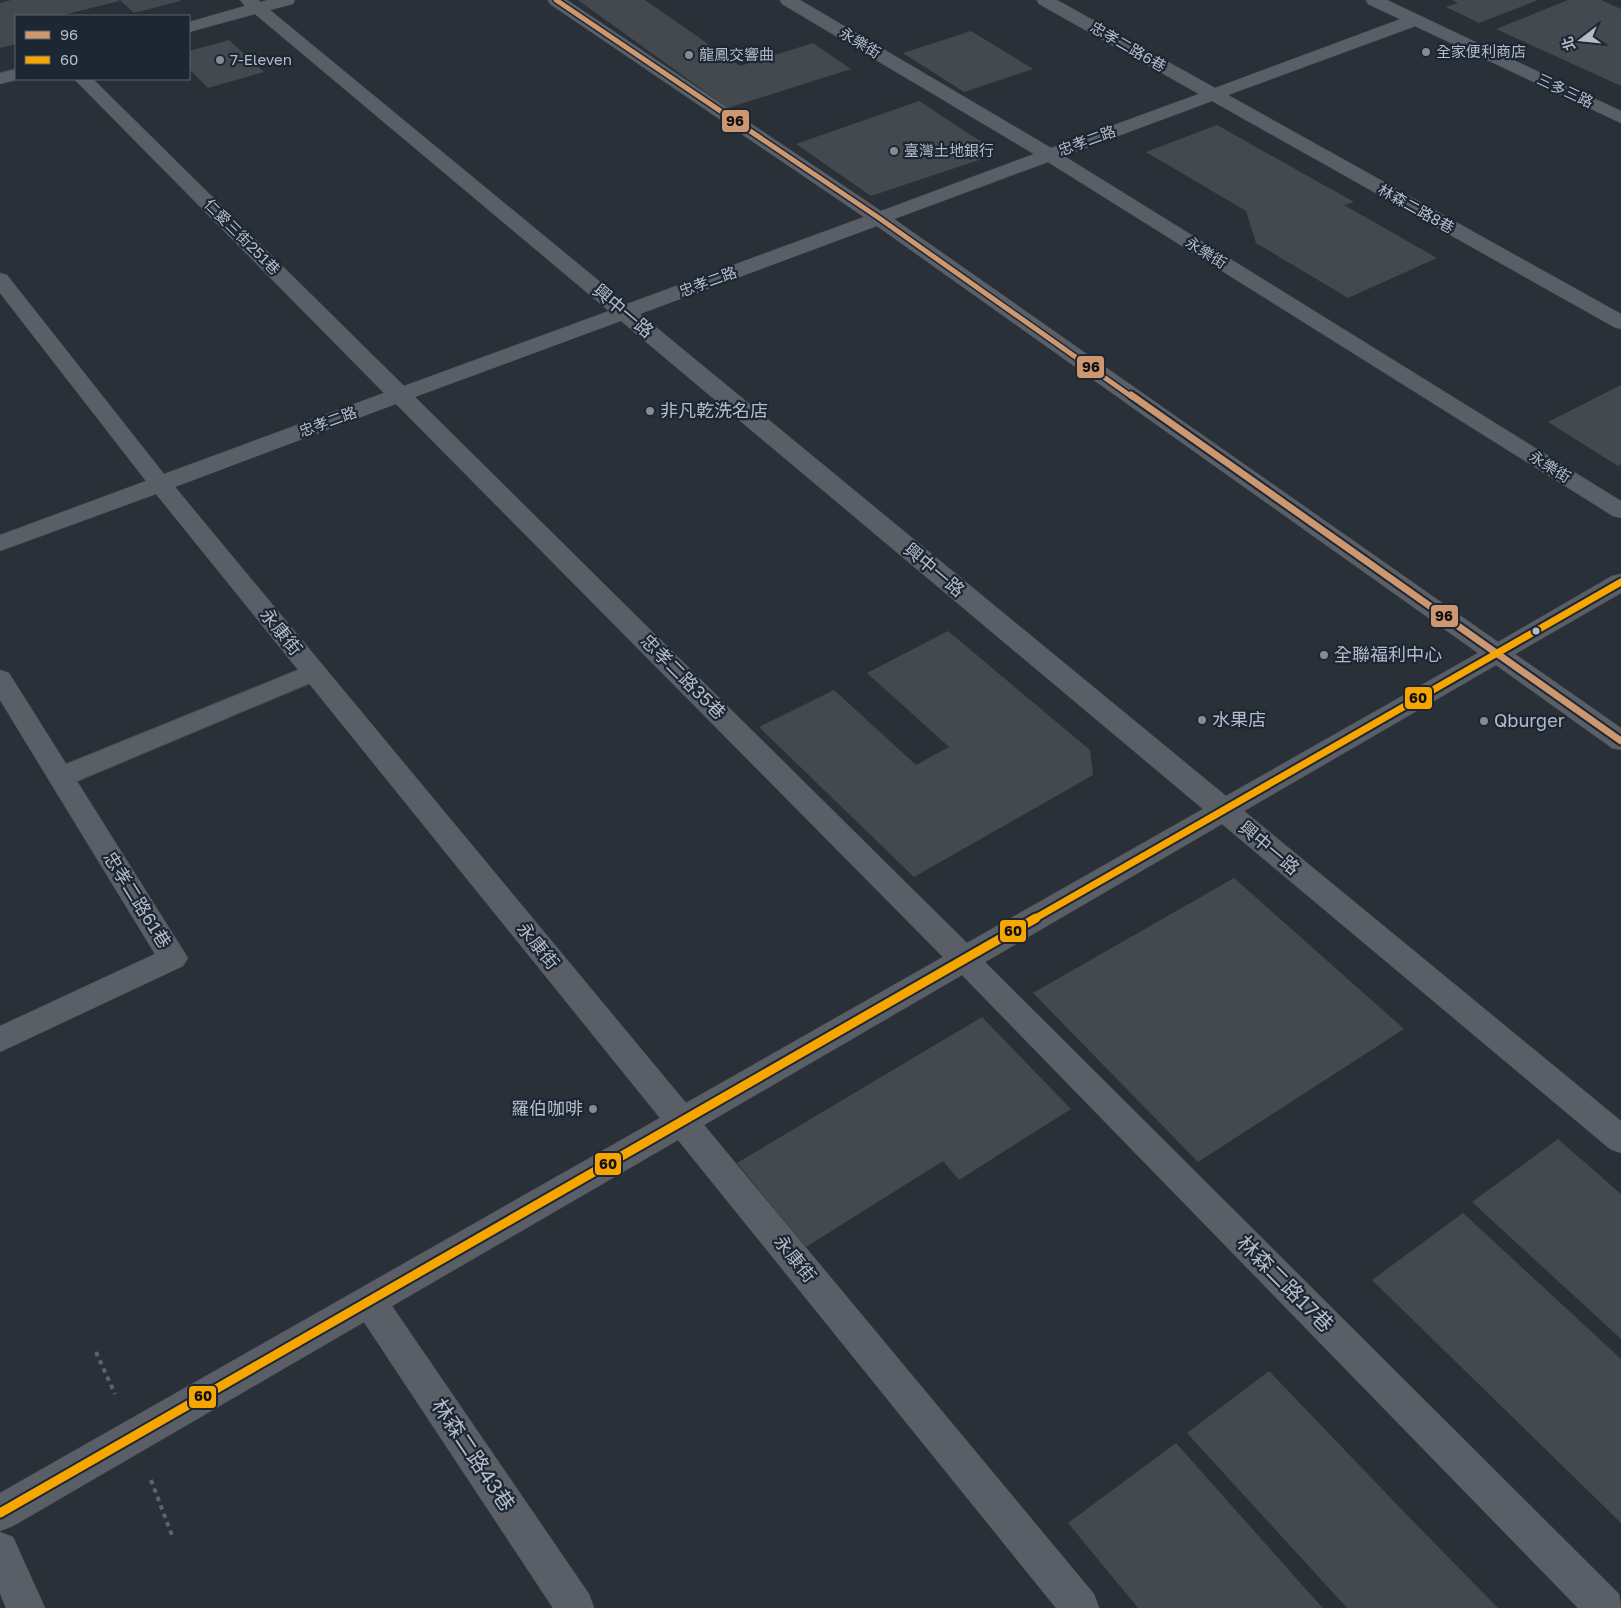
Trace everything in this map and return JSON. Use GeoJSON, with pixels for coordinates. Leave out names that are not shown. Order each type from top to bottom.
{"type":"FeatureCollection","features":[{"type":"Feature","properties":{"kind":"street"},"geometry":{"type":"LineString","coordinates":[[190,27],[253,4],[287,0]]}},
{"type":"Feature","properties":{"kind":"street"},"geometry":{"type":"LineString","coordinates":[[556,0],[879,218],[1621,741]]}},
{"type":"Feature","properties":{"kind":"street","name":"永樂街"},"geometry":{"type":"LineString","coordinates":[[788,0],[1049,155],[1621,511]]}},
{"type":"Feature","properties":{"kind":"street","name":"忠孝二路6巷"},"geometry":{"type":"LineString","coordinates":[[1045,0],[1212,95]]}},
{"type":"Feature","properties":{"kind":"street","name":"三多三路"},"geometry":{"type":"LineString","coordinates":[[1374,0],[1621,118]]}},
{"type":"Feature","properties":{"kind":"street","name":"興中一路"},"geometry":{"type":"LineString","coordinates":[[253,4],[1621,1140]]}},
{"type":"Feature","properties":{"kind":"street","name":"忠孝二路"},"geometry":{"type":"LineString","coordinates":[[0,543],[1415,20]]}},
{"type":"Feature","properties":{"kind":"street"},"geometry":{"type":"LineString","coordinates":[[0,79],[15,74]]}},
{"type":"Feature","properties":{"kind":"street","name":"仁愛三街251巷"},"geometry":{"type":"LineString","coordinates":[[84,80],[401,395]]}},
{"type":"Feature","properties":{"kind":"street","name":"林森二路8巷"},"geometry":{"type":"LineString","coordinates":[[1212,95],[1621,323]]}},
{"type":"Feature","properties":{"kind":"street","name":"永康街"},"geometry":{"type":"LineString","coordinates":[[0,280],[160,484],[1080,1608]]}},
{"type":"Feature","properties":{"kind":"street","name":"忠孝二路35巷"},"geometry":{"type":"LineString","coordinates":[[401,395],[964,960]]}},
{"type":"Feature","properties":{"kind":"street"},"geometry":{"type":"LineString","coordinates":[[0,1514],[1621,582]]}},
{"type":"Feature","properties":{"kind":"street","name":"忠孝二路61巷"},"geometry":{"type":"LineString","coordinates":[[0,680],[173,958],[0,1040]]}},
{"type":"Feature","properties":{"kind":"street","name":"林森二路17巷"},"geometry":{"type":"LineString","coordinates":[[964,960],[1605,1608]]}},
{"type":"Feature","properties":{"kind":"street","name":"林森二路43巷"},"geometry":{"type":"LineString","coordinates":[[370,1301],[575,1608]]}},
{"type":"Feature","properties":{"kind":"street"},"geometry":{"type":"LineString","coordinates":[[0,1550],[26,1608]]}},
{"type":"Feature","properties":{"kind":"lane"},"geometry":{"type":"LineString","coordinates":[[61,777],[313,672]]}},
{"type":"Feature","properties":{"kind":"building"},"geometry":{"type":"Polygon","coordinates":[[[11,0],[119,0],[63,15],[15,15],[15,44],[0,48],[0,3],[11,0]]]}},
{"type":"Feature","properties":{"kind":"building"},"geometry":{"type":"Polygon","coordinates":[[[120,0],[180,0],[180,1],[134,13],[120,0]]]}},
{"type":"Feature","properties":{"kind":"building","name":"龍鳳交響曲"},"geometry":{"type":"Polygon","coordinates":[[[578,0],[645,0],[740,66],[813,43],[851,69],[728,108],[578,0]]]}},
{"type":"Feature","properties":{"kind":"building"},"geometry":{"type":"Polygon","coordinates":[[[1452,0],[1538,0],[1479,23],[1446,7],[1458,3],[1452,0]]]}},
{"type":"Feature","properties":{"kind":"building"},"geometry":{"type":"Polygon","coordinates":[[[1568,0],[1601,0],[1621,9],[1621,86],[1496,29],[1568,0]]]}},
{"type":"Feature","properties":{"kind":"building"},"geometry":{"type":"Polygon","coordinates":[[[971,31],[1033,69],[964,92],[903,53],[971,31]]]}},
{"type":"Feature","properties":{"kind":"building","name":"7-Eleven"},"geometry":{"type":"Polygon","coordinates":[[[229,40],[264,72],[208,88],[190,70],[190,51],[229,40]]]}},
{"type":"Feature","properties":{"kind":"building","name":"臺灣土地銀行"},"geometry":{"type":"Polygon","coordinates":[[[919,101],[980,141],[982,159],[871,196],[796,144],[919,101]]]}},
{"type":"Feature","properties":{"kind":"building"},"geometry":{"type":"Polygon","coordinates":[[[1217,125],[1354,202],[1344,205],[1437,258],[1348,298],[1256,243],[1246,211],[1146,152],[1217,125]]]}},
{"type":"Feature","properties":{"kind":"building"},"geometry":{"type":"Polygon","coordinates":[[[1621,385],[1621,464],[1618,466],[1548,422],[1621,385]]]}},
{"type":"Feature","properties":{"kind":"building"},"geometry":{"type":"Polygon","coordinates":[[[948,631],[1090,750],[1093,775],[914,877],[759,727],[834,690],[916,765],[949,747],[867,673],[948,631]]]}},
{"type":"Feature","properties":{"kind":"building"},"geometry":{"type":"Polygon","coordinates":[[[1234,878],[1404,1029],[1198,1162],[1033,993],[1234,878]]]}},
{"type":"Feature","properties":{"kind":"building"},"geometry":{"type":"Polygon","coordinates":[[[982,1017],[1071,1109],[959,1180],[943,1161],[806,1247],[737,1163],[982,1017]]]}},
{"type":"Feature","properties":{"kind":"building"},"geometry":{"type":"Polygon","coordinates":[[[1558,1139],[1621,1194],[1621,1339],[1472,1202],[1558,1139]]]}},
{"type":"Feature","properties":{"kind":"building"},"geometry":{"type":"Polygon","coordinates":[[[1463,1213],[1621,1359],[1621,1523],[1372,1280],[1463,1213]]]}},
{"type":"Feature","properties":{"kind":"building"},"geometry":{"type":"Polygon","coordinates":[[[1269,1371],[1498,1608],[1347,1608],[1187,1433],[1269,1371]]]}},
{"type":"Feature","properties":{"kind":"building"},"geometry":{"type":"Polygon","coordinates":[[[1176,1443],[1323,1608],[1138,1608],[1068,1523],[1176,1443]]]}},
{"type":"Feature","properties":{"kind":"transit line","name":"96"},"geometry":{"type":"LineString","coordinates":[[556,0],[879,218],[1621,741]]}},
{"type":"Feature","properties":{"kind":"transit line","name":"60"},"geometry":{"type":"LineString","coordinates":[[0,1513],[1621,582]]}},
{"type":"Feature","properties":{"kind":"place","name":"全家便利商店"},"geometry":{"type":"Point","coordinates":[1426,52]}},
{"type":"Feature","properties":{"kind":"place","name":"龍鳳交響曲"},"geometry":{"type":"Point","coordinates":[689,55]}},
{"type":"Feature","properties":{"kind":"place","name":"7-Eleven"},"geometry":{"type":"Point","coordinates":[220,60]}},
{"type":"Feature","properties":{"kind":"place","name":"臺灣土地銀行"},"geometry":{"type":"Point","coordinates":[894,151]}},
{"type":"Feature","properties":{"kind":"place","name":"非凡乾洗名店"},"geometry":{"type":"Point","coordinates":[650,411]}},
{"type":"Feature","properties":{"kind":"place","name":"全聯福利中心"},"geometry":{"type":"Point","coordinates":[1324,655]}},
{"type":"Feature","properties":{"kind":"place","name":"水果店"},"geometry":{"type":"Point","coordinates":[1202,720]}},
{"type":"Feature","properties":{"kind":"place","name":"Qburger"},"geometry":{"type":"Point","coordinates":[1484,721]}},
{"type":"Feature","properties":{"kind":"place","name":"羅伯咖啡"},"geometry":{"type":"Point","coordinates":[593,1109]}}]}
